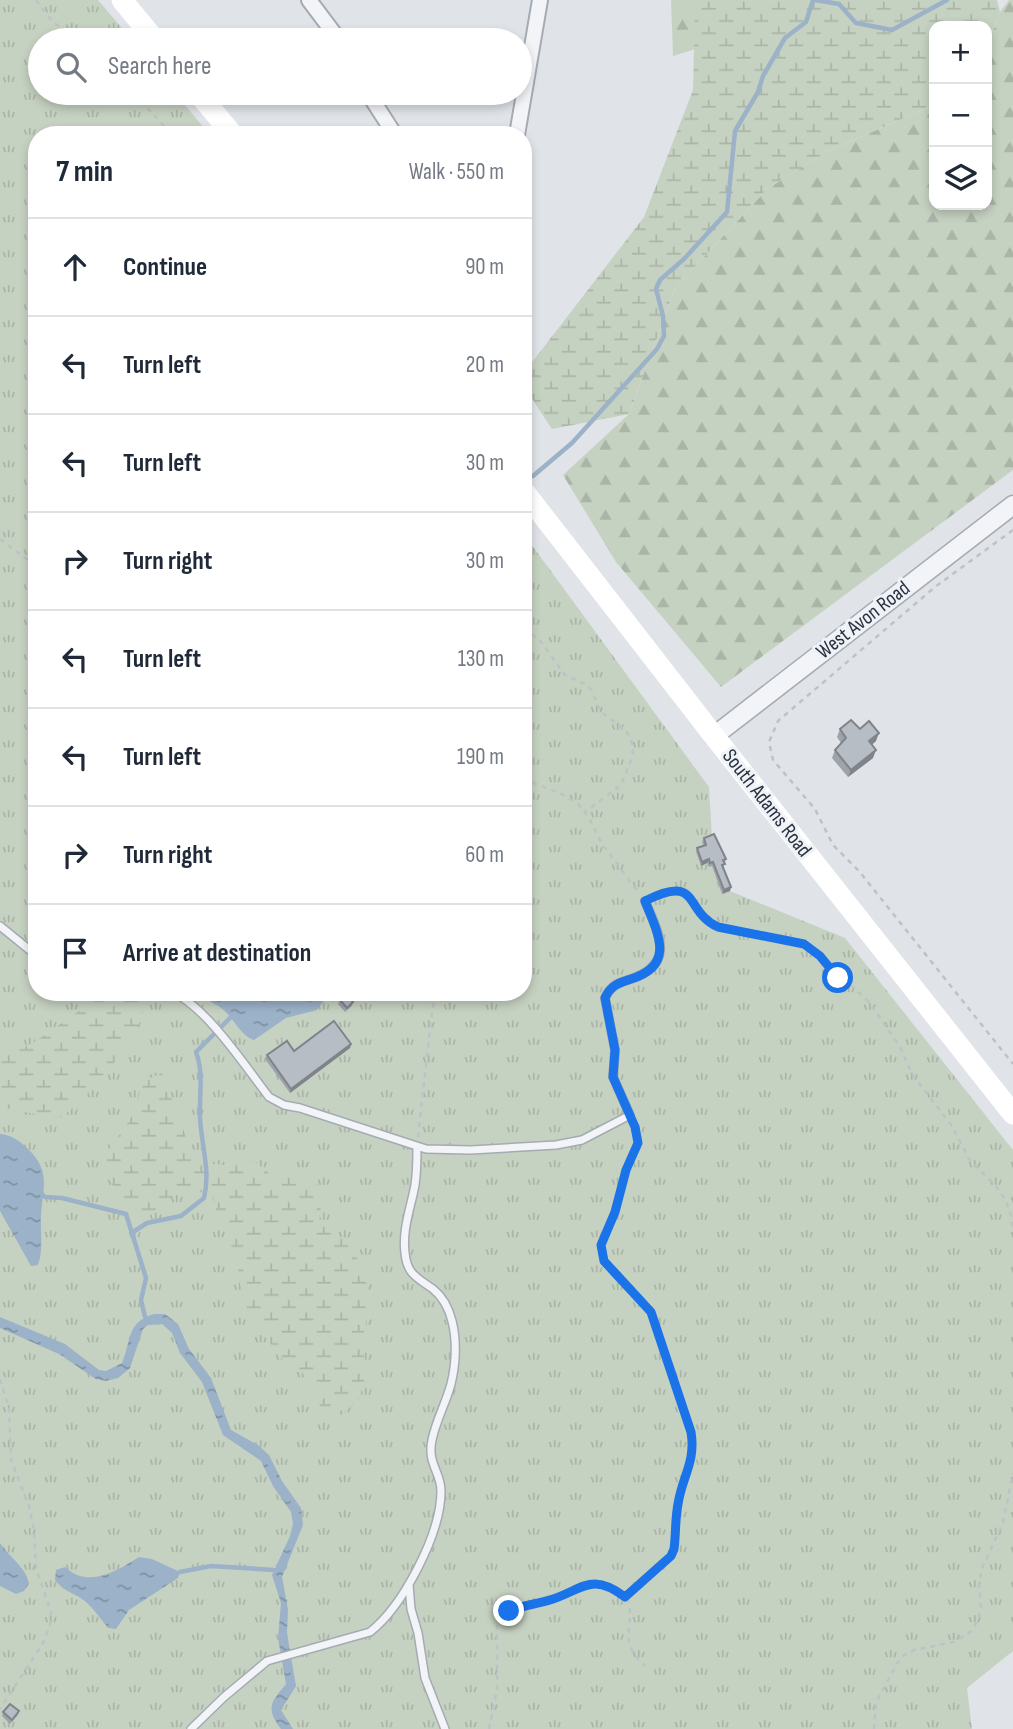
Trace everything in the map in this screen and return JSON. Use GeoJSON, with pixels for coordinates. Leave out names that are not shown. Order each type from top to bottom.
{"type":"FeatureCollection","features":[{"type":"Feature","properties":{"kind":"main road"},"geometry":{"type":"LineString","coordinates":[[122,0],[145,28]]}},
{"type":"Feature","properties":{"kind":"main road"},"geometry":{"type":"LineString","coordinates":[[208,105],[226,126]]}},
{"type":"Feature","properties":{"kind":"main road","name":"South Adams Road"},"geometry":{"type":"LineString","coordinates":[[532,502],[1013,1114]]}},
{"type":"Feature","properties":{"kind":"street"},"geometry":{"type":"LineString","coordinates":[[309,0],[329,28]]}},
{"type":"Feature","properties":{"kind":"street"},"geometry":{"type":"LineString","coordinates":[[532,47],[540,0]]}},
{"type":"Feature","properties":{"kind":"street"},"geometry":{"type":"LineString","coordinates":[[376,105],[389,126]]}},
{"type":"Feature","properties":{"kind":"street"},"geometry":{"type":"LineString","coordinates":[[519,126],[522,105]]}},
{"type":"Feature","properties":{"kind":"street","name":"West Avon Road"},"geometry":{"type":"LineString","coordinates":[[714,736],[1013,506]]}},
{"type":"Feature","properties":{"kind":"lane"},"geometry":{"type":"LineString","coordinates":[[189,1001],[217,1030],[269,1097],[276,1102],[378,1132],[417,1147],[471,1150],[556,1145],[582,1140],[630,1115],[613,1077],[615,1050],[605,998],[612,987],[649,971],[659,958],[661,945],[645,901]]}},
{"type":"Feature","properties":{"kind":"lane"},"geometry":{"type":"LineString","coordinates":[[0,926],[28,949]]}},
{"type":"Feature","properties":{"kind":"lane"},"geometry":{"type":"LineString","coordinates":[[191,1729],[259,1665],[370,1632],[383,1621],[409,1584],[426,1550],[441,1493],[430,1456],[431,1443],[451,1384],[455,1346],[449,1311],[443,1299],[433,1289],[419,1282],[405,1256],[404,1239],[415,1185],[417,1147]]}},
{"type":"Feature","properties":{"kind":"lane"},"geometry":{"type":"LineString","coordinates":[[409,1584],[411,1609],[425,1678],[445,1729]]}},
{"type":"Feature","properties":{"kind":"path"},"geometry":{"type":"LineString","coordinates":[[36,0],[51,20],[61,28]]}},
{"type":"Feature","properties":{"kind":"path"},"geometry":{"type":"LineString","coordinates":[[145,105],[164,126]]}},
{"type":"Feature","properties":{"kind":"path"},"geometry":{"type":"LineString","coordinates":[[1013,530],[935,587],[778,721],[769,741],[773,760],[815,809],[833,845],[859,871],[1013,1065]]}},
{"type":"Feature","properties":{"kind":"path"},"geometry":{"type":"LineString","coordinates":[[0,539],[28,560]]}},
{"type":"Feature","properties":{"kind":"path"},"geometry":{"type":"LineString","coordinates":[[532,635],[539,639],[565,675],[587,685],[600,711],[631,738],[632,755],[621,785],[585,812]]}},
{"type":"Feature","properties":{"kind":"path"},"geometry":{"type":"LineString","coordinates":[[532,782],[560,793],[585,812],[602,844],[645,901],[671,891],[682,891],[690,896],[709,923],[804,944],[820,956],[838,978],[870,1003],[897,1041],[912,1074],[952,1126],[969,1159],[1005,1199],[1013,1230]]}},
{"type":"Feature","properties":{"kind":"path"},"geometry":{"type":"LineString","coordinates":[[417,1147],[434,1001]]}},
{"type":"Feature","properties":{"kind":"path"},"geometry":{"type":"LineString","coordinates":[[625,1597],[666,1561],[674,1549],[678,1502],[690,1465],[692,1443],[688,1422],[651,1312],[604,1261],[601,1253],[604,1234],[615,1212],[626,1170],[638,1143],[630,1115]]}},
{"type":"Feature","properties":{"kind":"path"},"geometry":{"type":"LineString","coordinates":[[0,1379],[9,1408],[11,1460],[29,1506],[34,1530],[36,1567],[51,1612],[50,1625],[43,1643],[0,1709]]}},
{"type":"Feature","properties":{"kind":"path"},"geometry":{"type":"LineString","coordinates":[[874,1729],[876,1702],[901,1657],[914,1650],[954,1642],[975,1628],[981,1614],[979,1585],[982,1568],[1003,1523],[1013,1473]]}},
{"type":"Feature","properties":{"kind":"path"},"geometry":{"type":"LineString","coordinates":[[489,1729],[497,1689],[497,1625],[503,1614],[517,1608],[551,1600],[586,1584],[615,1590],[625,1597],[630,1605],[628,1639],[632,1653],[645,1666]]}},
{"type":"Feature","properties":{"kind":"green space"},"geometry":{"type":"Polygon","coordinates":[[[0,0],[98,0],[122,28],[28,28],[28,105],[185,105],[202,126],[28,126],[28,1001],[532,1001],[532,545],[709,787],[712,838],[705,849],[696,852],[701,865],[707,863],[712,866],[722,894],[730,891],[845,938],[1013,1150],[1013,1651],[967,1688],[972,1729],[0,1729],[0,0]]]}},
{"type":"Feature","properties":{"kind":"green space"},"geometry":{"type":"Polygon","coordinates":[[[671,0],[854,0],[673,56],[671,0]]]}},
{"type":"Feature","properties":{"kind":"green space"},"geometry":{"type":"Polygon","coordinates":[[[695,0],[997,0],[1000,12],[992,34],[992,21],[929,21],[929,107],[828,151],[767,189],[675,288],[629,414],[552,429],[532,399],[532,362],[644,217],[693,90],[695,0]]]}},
{"type":"Feature","properties":{"kind":"green space"},"geometry":{"type":"Polygon","coordinates":[[[1009,0],[1013,0],[1013,470],[721,687],[616,562],[563,475],[629,414],[675,288],[767,189],[828,151],[929,107],[929,210],[992,210],[992,34],[1000,12],[1009,0]]]}},
{"type":"Feature","properties":{"kind":"green space"},"geometry":{"type":"Polygon","coordinates":[[[95,1001],[141,1001],[143,1010],[139,1023],[122,1053],[83,1098],[60,1118],[0,1106],[0,1057],[44,1036],[95,1001]]]}},
{"type":"Feature","properties":{"kind":"green space"},"geometry":{"type":"Polygon","coordinates":[[[161,1073],[168,1081],[195,1162],[224,1165],[241,1160],[255,1162],[270,1174],[312,1177],[323,1197],[320,1223],[332,1234],[347,1240],[359,1262],[368,1288],[369,1307],[364,1332],[364,1383],[358,1400],[341,1415],[327,1414],[317,1402],[314,1390],[302,1372],[287,1366],[256,1324],[247,1308],[237,1259],[216,1210],[213,1195],[180,1192],[147,1216],[125,1200],[107,1175],[107,1153],[130,1120],[143,1085],[161,1073]]]}},
{"type":"Feature","properties":{"kind":"water"},"geometry":{"type":"Polygon","coordinates":[[[210,1001],[324,1001],[317,1010],[286,1018],[254,1040],[210,1001]]]}},
{"type":"Feature","properties":{"kind":"water"},"geometry":{"type":"Polygon","coordinates":[[[0,1134],[12,1137],[25,1146],[43,1172],[38,1265],[31,1266],[0,1211],[0,1134]]]}},
{"type":"Feature","properties":{"kind":"water"},"geometry":{"type":"Polygon","coordinates":[[[154,1314],[165,1314],[178,1324],[189,1349],[211,1378],[231,1430],[258,1445],[269,1455],[282,1481],[301,1508],[303,1525],[282,1577],[288,1609],[287,1633],[296,1686],[281,1710],[293,1729],[281,1729],[272,1710],[274,1701],[286,1684],[278,1638],[281,1603],[272,1575],[290,1536],[293,1524],[291,1512],[273,1486],[261,1461],[223,1435],[202,1382],[180,1353],[172,1333],[162,1324],[148,1325],[143,1329],[130,1368],[118,1378],[106,1381],[96,1379],[59,1354],[0,1328],[0,1317],[65,1344],[99,1370],[106,1371],[122,1363],[134,1327],[154,1314]]]}},
{"type":"Feature","properties":{"kind":"water"},"geometry":{"type":"Polygon","coordinates":[[[0,1543],[28,1578],[29,1584],[24,1591],[16,1594],[0,1586],[0,1543]]]}},
{"type":"Feature","properties":{"kind":"water"},"geometry":{"type":"Polygon","coordinates":[[[139,1557],[152,1559],[180,1572],[178,1578],[129,1610],[116,1629],[108,1628],[87,1603],[55,1580],[56,1570],[65,1567],[83,1577],[102,1576],[139,1557]]]}},
{"type":"Feature","properties":{"kind":"building"},"geometry":{"type":"Polygon","coordinates":[[[851,720],[860,729],[869,721],[879,733],[869,741],[876,750],[851,770],[835,750],[846,738],[840,729],[851,720]]]}},
{"type":"Feature","properties":{"kind":"building"},"geometry":{"type":"Polygon","coordinates":[[[714,834],[726,859],[722,865],[731,887],[724,890],[713,862],[710,863],[709,859],[702,862],[697,848],[706,845],[704,838],[714,834]]]}},
{"type":"Feature","properties":{"kind":"building"},"geometry":{"type":"Polygon","coordinates":[[[341,1001],[353,1002],[347,1008],[341,1001]]]}},
{"type":"Feature","properties":{"kind":"building"},"geometry":{"type":"Polygon","coordinates":[[[334,1021],[351,1044],[291,1089],[267,1055],[287,1041],[294,1051],[334,1021]]]}},
{"type":"Feature","properties":{"kind":"building"},"geometry":{"type":"Polygon","coordinates":[[[10,1704],[19,1711],[12,1720],[3,1712],[10,1704]]]}},
{"type":"Feature","properties":{"kind":"waterway"},"geometry":{"type":"LineString","coordinates":[[533,476],[572,443],[657,349],[664,336],[663,316],[656,289],[660,280],[684,259],[727,212],[735,131],[785,38],[806,22],[813,0]]}},
{"type":"Feature","properties":{"kind":"waterway"},"geometry":{"type":"LineString","coordinates":[[815,0],[839,4],[856,23],[892,30],[947,0]]}},
{"type":"Feature","properties":{"kind":"waterway"},"geometry":{"type":"LineString","coordinates":[[133,1232],[147,1223],[181,1216],[204,1198],[206,1168],[200,1117],[200,1068],[196,1052],[234,1014]]}},
{"type":"Feature","properties":{"kind":"waterway"},"geometry":{"type":"LineString","coordinates":[[42,1194],[45,1197],[62,1198],[126,1214],[146,1278],[141,1300],[145,1317]]}},
{"type":"Feature","properties":{"kind":"waterway"},"geometry":{"type":"LineString","coordinates":[[180,1572],[211,1566],[274,1570]]}},
{"type":"Feature","properties":{"kind":"route"},"geometry":{"type":"LineString","coordinates":[[509,1611],[551,1600],[586,1584],[615,1590],[625,1597],[671,1556],[674,1549],[678,1502],[692,1453],[691,1432],[651,1312],[604,1261],[601,1253],[604,1234],[615,1212],[626,1170],[638,1143],[635,1127],[613,1077],[614,1039],[605,998],[617,983],[643,975],[655,966],[659,958],[661,945],[645,901],[671,891],[682,891],[690,896],[709,923],[804,944],[820,956],[838,978]]}}]}
